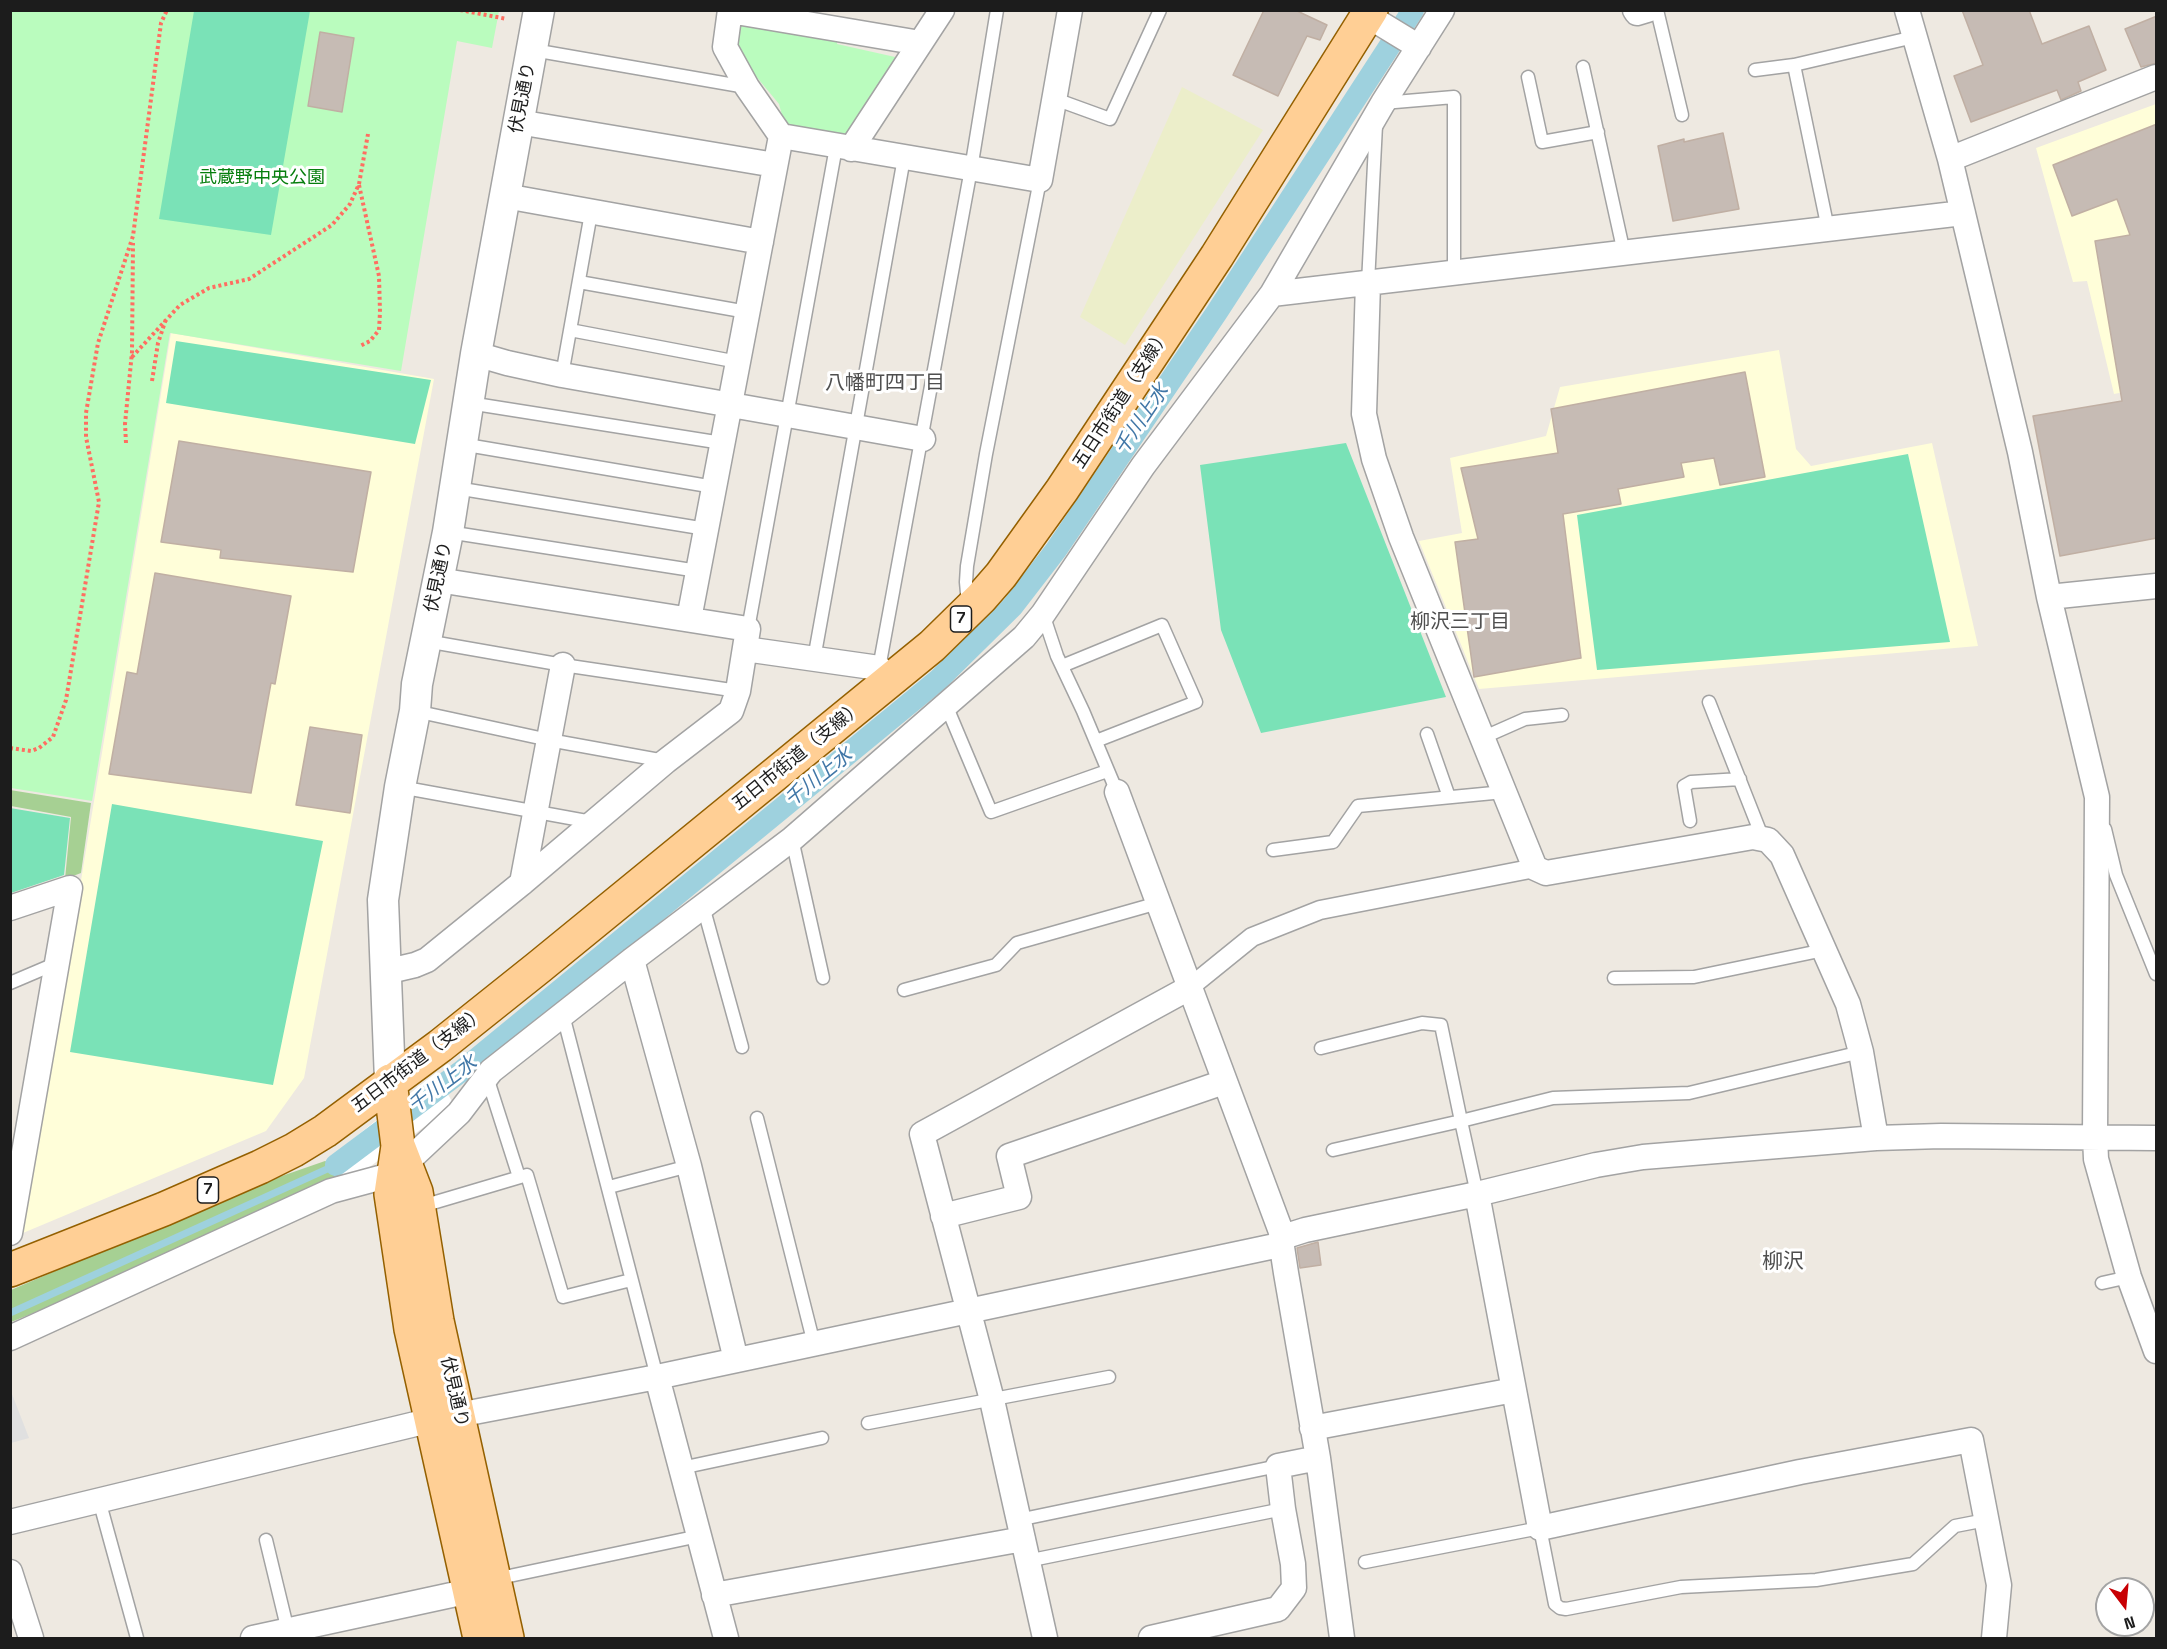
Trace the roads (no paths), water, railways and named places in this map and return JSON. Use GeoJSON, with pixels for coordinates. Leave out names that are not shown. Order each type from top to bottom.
{"type":"FeatureCollection","features":[{"type":"Feature","properties":{"kind":"main road","name":"五日市街道（支線）"},"geometry":{"type":"LineString","coordinates":[[10,1270],[164,1209],[260,1167],[391,1095],[440,1047],[883,677],[932,646],[969,611],[1001,575],[1062,490],[1216,256],[1365,12]]}},
{"type":"Feature","properties":{"kind":"main road","name":"伏見通り"},"geometry":{"type":"LineString","coordinates":[[391,1095],[399,1161],[391,1194],[411,1329],[446,1417]]}},
{"type":"Feature","properties":{"kind":"main road","name":"伏見通り"},"geometry":{"type":"LineString","coordinates":[[399,1161],[416,1192],[437,1321],[446,1417],[482,1585],[507,1638]]}},
{"type":"Feature","properties":{"kind":"main road","name":"伏見通り"},"geometry":{"type":"LineString","coordinates":[[480,1638],[482,1585]]}},
{"type":"Feature","properties":{"kind":"street","name":"伏見通り"},"geometry":{"type":"LineString","coordinates":[[391,1095],[383,900],[400,787],[415,711],[417,684],[448,532],[476,354],[539,10]]}},
{"type":"Feature","properties":{"kind":"street"},"geometry":{"type":"LineString","coordinates":[[844,148],[942,10]]}},
{"type":"Feature","properties":{"kind":"street"},"geometry":{"type":"LineString","coordinates":[[920,43],[729,11],[725,47],[747,87],[781,136],[1040,180],[1070,10]]}},
{"type":"Feature","properties":{"kind":"street"},"geometry":{"type":"LineString","coordinates":[[10,1338],[399,1161],[459,1113],[492,1071],[632,960],[792,839],[1024,637],[1043,614],[1143,466],[1272,294],[1380,108],[1442,10]]}},
{"type":"Feature","properties":{"kind":"street"},"geometry":{"type":"LineString","coordinates":[[1635,10],[1637,13],[1647,10]]}},
{"type":"Feature","properties":{"kind":"street"},"geometry":{"type":"LineString","coordinates":[[1907,10],[1950,159],[2020,452],[2049,597],[2097,797],[2096,1159],[2129,1277],[2157,1351]]}},
{"type":"Feature","properties":{"kind":"street"},"geometry":{"type":"LineString","coordinates":[[1365,12],[1419,47]]}},
{"type":"Feature","properties":{"kind":"street"},"geometry":{"type":"LineString","coordinates":[[1950,159],[2157,77]]}},
{"type":"Feature","properties":{"kind":"street"},"geometry":{"type":"LineString","coordinates":[[518,122],[775,165]]}},
{"type":"Feature","properties":{"kind":"street"},"geometry":{"type":"LineString","coordinates":[[689,619],[781,136]]}},
{"type":"Feature","properties":{"kind":"street"},"geometry":{"type":"LineString","coordinates":[[505,196],[761,242]]}},
{"type":"Feature","properties":{"kind":"street"},"geometry":{"type":"LineString","coordinates":[[1272,294],[1963,213]]}},
{"type":"Feature","properties":{"kind":"street"},"geometry":{"type":"LineString","coordinates":[[1368,283],[1364,414],[1374,459],[1401,537],[1535,868]]}},
{"type":"Feature","properties":{"kind":"street"},"geometry":{"type":"LineString","coordinates":[[476,354],[562,375],[923,439]]}},
{"type":"Feature","properties":{"kind":"street"},"geometry":{"type":"LineString","coordinates":[[438,580],[689,619],[747,639],[883,677]]}},
{"type":"Feature","properties":{"kind":"street"},"geometry":{"type":"LineString","coordinates":[[2049,597],[2157,586]]}},
{"type":"Feature","properties":{"kind":"street"},"geometry":{"type":"LineString","coordinates":[[385,972],[427,960],[522,884],[666,761],[731,711],[738,691],[747,639]]}},
{"type":"Feature","properties":{"kind":"street"},"geometry":{"type":"LineString","coordinates":[[522,884],[563,665]]}},
{"type":"Feature","properties":{"kind":"street"},"geometry":{"type":"LineString","coordinates":[[1112,782],[1283,1237],[1282,1247],[1286,1273],[1318,1458],[1342,1638]]}},
{"type":"Feature","properties":{"kind":"street"},"geometry":{"type":"LineString","coordinates":[[1045,1638],[992,1400],[922,1134],[1189,988],[1252,937],[1320,910],[1535,868],[1546,873],[1754,837],[1768,840],[1782,855],[1848,1004],[1861,1052],[1876,1138]]}},
{"type":"Feature","properties":{"kind":"street"},"geometry":{"type":"LineString","coordinates":[[10,908],[70,888],[10,1233]]}},
{"type":"Feature","properties":{"kind":"street"},"geometry":{"type":"LineString","coordinates":[[632,960],[689,1166],[736,1360]]}},
{"type":"Feature","properties":{"kind":"street"},"geometry":{"type":"LineString","coordinates":[[943,1216],[1019,1197],[1009,1156],[1224,1082]]}},
{"type":"Feature","properties":{"kind":"street"},"geometry":{"type":"LineString","coordinates":[[10,1522],[446,1417],[657,1377],[1275,1246],[1283,1237],[1305,1230],[1477,1194],[1596,1165],[1643,1157],[1876,1138],[2095,1136],[2157,1138]]}},
{"type":"Feature","properties":{"kind":"street"},"geometry":{"type":"LineString","coordinates":[[1477,1194],[1540,1528],[1800,1472],[1971,1440],[2000,1585],[1994,1638]]}},
{"type":"Feature","properties":{"kind":"street"},"geometry":{"type":"LineString","coordinates":[[657,1377],[726,1638]]}},
{"type":"Feature","properties":{"kind":"street"},"geometry":{"type":"LineString","coordinates":[[1312,1428],[1514,1390]]}},
{"type":"Feature","properties":{"kind":"street"},"geometry":{"type":"LineString","coordinates":[[1151,1638],[1193,1634],[1278,1609],[1294,1588],[1293,1564],[1278,1466],[1318,1458]]}},
{"type":"Feature","properties":{"kind":"street"},"geometry":{"type":"LineString","coordinates":[[714,1595],[1023,1540]]}},
{"type":"Feature","properties":{"kind":"street"},"geometry":{"type":"LineString","coordinates":[[10,1572],[22,1627]]}},
{"type":"Feature","properties":{"kind":"street"},"geometry":{"type":"LineString","coordinates":[[253,1638],[482,1585]]}},
{"type":"Feature","properties":{"kind":"lane"},"geometry":{"type":"LineString","coordinates":[[883,677],[997,10]]}},
{"type":"Feature","properties":{"kind":"lane"},"geometry":{"type":"LineString","coordinates":[[1055,99],[1110,119],[1160,10]]}},
{"type":"Feature","properties":{"kind":"lane"},"geometry":{"type":"LineString","coordinates":[[1657,10],[1682,115]]}},
{"type":"Feature","properties":{"kind":"lane"},"geometry":{"type":"LineString","coordinates":[[1755,70],[1794,65],[1914,37]]}},
{"type":"Feature","properties":{"kind":"lane"},"geometry":{"type":"LineString","coordinates":[[532,50],[747,87]]}},
{"type":"Feature","properties":{"kind":"lane"},"geometry":{"type":"LineString","coordinates":[[1794,65],[1828,229]]}},
{"type":"Feature","properties":{"kind":"lane"},"geometry":{"type":"LineString","coordinates":[[1583,67],[1624,253]]}},
{"type":"Feature","properties":{"kind":"lane"},"geometry":{"type":"LineString","coordinates":[[1528,77],[1542,142],[1598,132]]}},
{"type":"Feature","properties":{"kind":"lane"},"geometry":{"type":"LineString","coordinates":[[1368,283],[1380,108],[1454,97],[1454,273]]}},
{"type":"Feature","properties":{"kind":"lane"},"geometry":{"type":"LineString","coordinates":[[747,639],[787,415],[844,148]]}},
{"type":"Feature","properties":{"kind":"lane"},"geometry":{"type":"LineString","coordinates":[[814,659],[904,158]]}},
{"type":"Feature","properties":{"kind":"lane"},"geometry":{"type":"LineString","coordinates":[[969,611],[967,566],[986,454],[1040,180]]}},
{"type":"Feature","properties":{"kind":"lane"},"geometry":{"type":"LineString","coordinates":[[562,375],[591,213]]}},
{"type":"Feature","properties":{"kind":"lane"},"geometry":{"type":"LineString","coordinates":[[579,282],[747,312]]}},
{"type":"Feature","properties":{"kind":"lane"},"geometry":{"type":"LineString","coordinates":[[570,330],[738,362]]}},
{"type":"Feature","properties":{"kind":"lane"},"geometry":{"type":"LineString","coordinates":[[468,403],[722,443]]}},
{"type":"Feature","properties":{"kind":"lane"},"geometry":{"type":"LineString","coordinates":[[461,444],[714,487]]}},
{"type":"Feature","properties":{"kind":"lane"},"geometry":{"type":"LineString","coordinates":[[454,488],[706,529]]}},
{"type":"Feature","properties":{"kind":"lane"},"geometry":{"type":"LineString","coordinates":[[448,532],[698,571]]}},
{"type":"Feature","properties":{"kind":"lane"},"geometry":{"type":"LineString","coordinates":[[946,705],[991,812],[1112,782],[1062,666],[1043,614]]}},
{"type":"Feature","properties":{"kind":"lane"},"geometry":{"type":"LineString","coordinates":[[1062,666],[1162,625],[1196,702],[1096,741]]}},
{"type":"Feature","properties":{"kind":"lane"},"geometry":{"type":"LineString","coordinates":[[426,641],[563,665],[738,691]]}},
{"type":"Feature","properties":{"kind":"lane"},"geometry":{"type":"LineString","coordinates":[[1709,702],[1763,839]]}},
{"type":"Feature","properties":{"kind":"lane"},"geometry":{"type":"LineString","coordinates":[[415,711],[549,740],[666,761]]}},
{"type":"Feature","properties":{"kind":"lane"},"geometry":{"type":"LineString","coordinates":[[1482,738],[1525,719],[1562,715]]}},
{"type":"Feature","properties":{"kind":"lane"},"geometry":{"type":"LineString","coordinates":[[1427,734],[1449,797]]}},
{"type":"Feature","properties":{"kind":"lane"},"geometry":{"type":"LineString","coordinates":[[1690,821],[1684,786],[1690,782],[1740,779]]}},
{"type":"Feature","properties":{"kind":"lane"},"geometry":{"type":"LineString","coordinates":[[400,787],[593,822]]}},
{"type":"Feature","properties":{"kind":"lane"},"geometry":{"type":"LineString","coordinates":[[1273,850],[1333,842],[1358,806],[1504,792]]}},
{"type":"Feature","properties":{"kind":"lane"},"geometry":{"type":"LineString","coordinates":[[2097,797],[2116,874],[2157,974]]}},
{"type":"Feature","properties":{"kind":"lane"},"geometry":{"type":"LineString","coordinates":[[792,839],[823,978]]}},
{"type":"Feature","properties":{"kind":"lane"},"geometry":{"type":"LineString","coordinates":[[904,990],[996,965],[1017,943],[1158,903]]}},
{"type":"Feature","properties":{"kind":"lane"},"geometry":{"type":"LineString","coordinates":[[703,906],[742,1047]]}},
{"type":"Feature","properties":{"kind":"lane"},"geometry":{"type":"LineString","coordinates":[[1614,978],[1694,977],[1824,950]]}},
{"type":"Feature","properties":{"kind":"lane"},"geometry":{"type":"LineString","coordinates":[[10,983],[57,963]]}},
{"type":"Feature","properties":{"kind":"lane"},"geometry":{"type":"LineString","coordinates":[[563,1015],[657,1377]]}},
{"type":"Feature","properties":{"kind":"lane"},"geometry":{"type":"LineString","coordinates":[[1322,1048],[1422,1023],[1441,1025],[1477,1194]]}},
{"type":"Feature","properties":{"kind":"lane"},"geometry":{"type":"LineString","coordinates":[[1333,1150],[1553,1098],[1689,1093],[1861,1052]]}},
{"type":"Feature","properties":{"kind":"lane"},"geometry":{"type":"LineString","coordinates":[[487,1077],[519,1178]]}},
{"type":"Feature","properties":{"kind":"lane"},"geometry":{"type":"LineString","coordinates":[[757,1118],[814,1344]]}},
{"type":"Feature","properties":{"kind":"lane"},"geometry":{"type":"LineString","coordinates":[[609,1186],[689,1166]]}},
{"type":"Feature","properties":{"kind":"lane"},"geometry":{"type":"LineString","coordinates":[[418,1207],[527,1175],[563,1297],[631,1280]]}},
{"type":"Feature","properties":{"kind":"lane"},"geometry":{"type":"LineString","coordinates":[[2102,1283],[2129,1277]]}},
{"type":"Feature","properties":{"kind":"lane"},"geometry":{"type":"LineString","coordinates":[[868,1423],[1109,1377]]}},
{"type":"Feature","properties":{"kind":"lane"},"geometry":{"type":"LineString","coordinates":[[681,1468],[822,1438]]}},
{"type":"Feature","properties":{"kind":"lane"},"geometry":{"type":"LineString","coordinates":[[1023,1540],[1278,1466]]}},
{"type":"Feature","properties":{"kind":"lane"},"geometry":{"type":"LineString","coordinates":[[99,1500],[137,1638]]}},
{"type":"Feature","properties":{"kind":"lane"},"geometry":{"type":"LineString","coordinates":[[1023,1540],[1283,1509]]}},
{"type":"Feature","properties":{"kind":"lane"},"geometry":{"type":"LineString","coordinates":[[1365,1562],[1540,1528],[1556,1604],[1566,1609],[1682,1587],[1816,1580],[1913,1564],[1955,1526],[1986,1520]]}},
{"type":"Feature","properties":{"kind":"lane"},"geometry":{"type":"LineString","coordinates":[[482,1585],[699,1536]]}},
{"type":"Feature","properties":{"kind":"lane"},"geometry":{"type":"LineString","coordinates":[[266,1540],[288,1631]]}},
{"type":"Feature","properties":{"kind":"waterway","name":"千川上水"},"geometry":{"type":"LineString","coordinates":[[336,1165],[463,1070],[938,680],[1012,607],[1056,550],[1217,312],[1413,10]]}},
{"type":"Feature","properties":{"kind":"waterway","name":"千川上水"},"geometry":{"type":"LineString","coordinates":[[10,1313],[336,1165]]}},
{"type":"Feature","properties":{"kind":"district","name":"八幡町四丁目"},"geometry":{"type":"Point","coordinates":[885,384]}},
{"type":"Feature","properties":{"kind":"district","name":"柳沢三丁目"},"geometry":{"type":"Point","coordinates":[1460,623]}},
{"type":"Feature","properties":{"kind":"district","name":"柳沢"},"geometry":{"type":"Point","coordinates":[1783,1262]}},
{"type":"Feature","properties":{"kind":"park label","name":"武蔵野中央公園"},"geometry":{"type":"Point","coordinates":[262,178]}}]}
